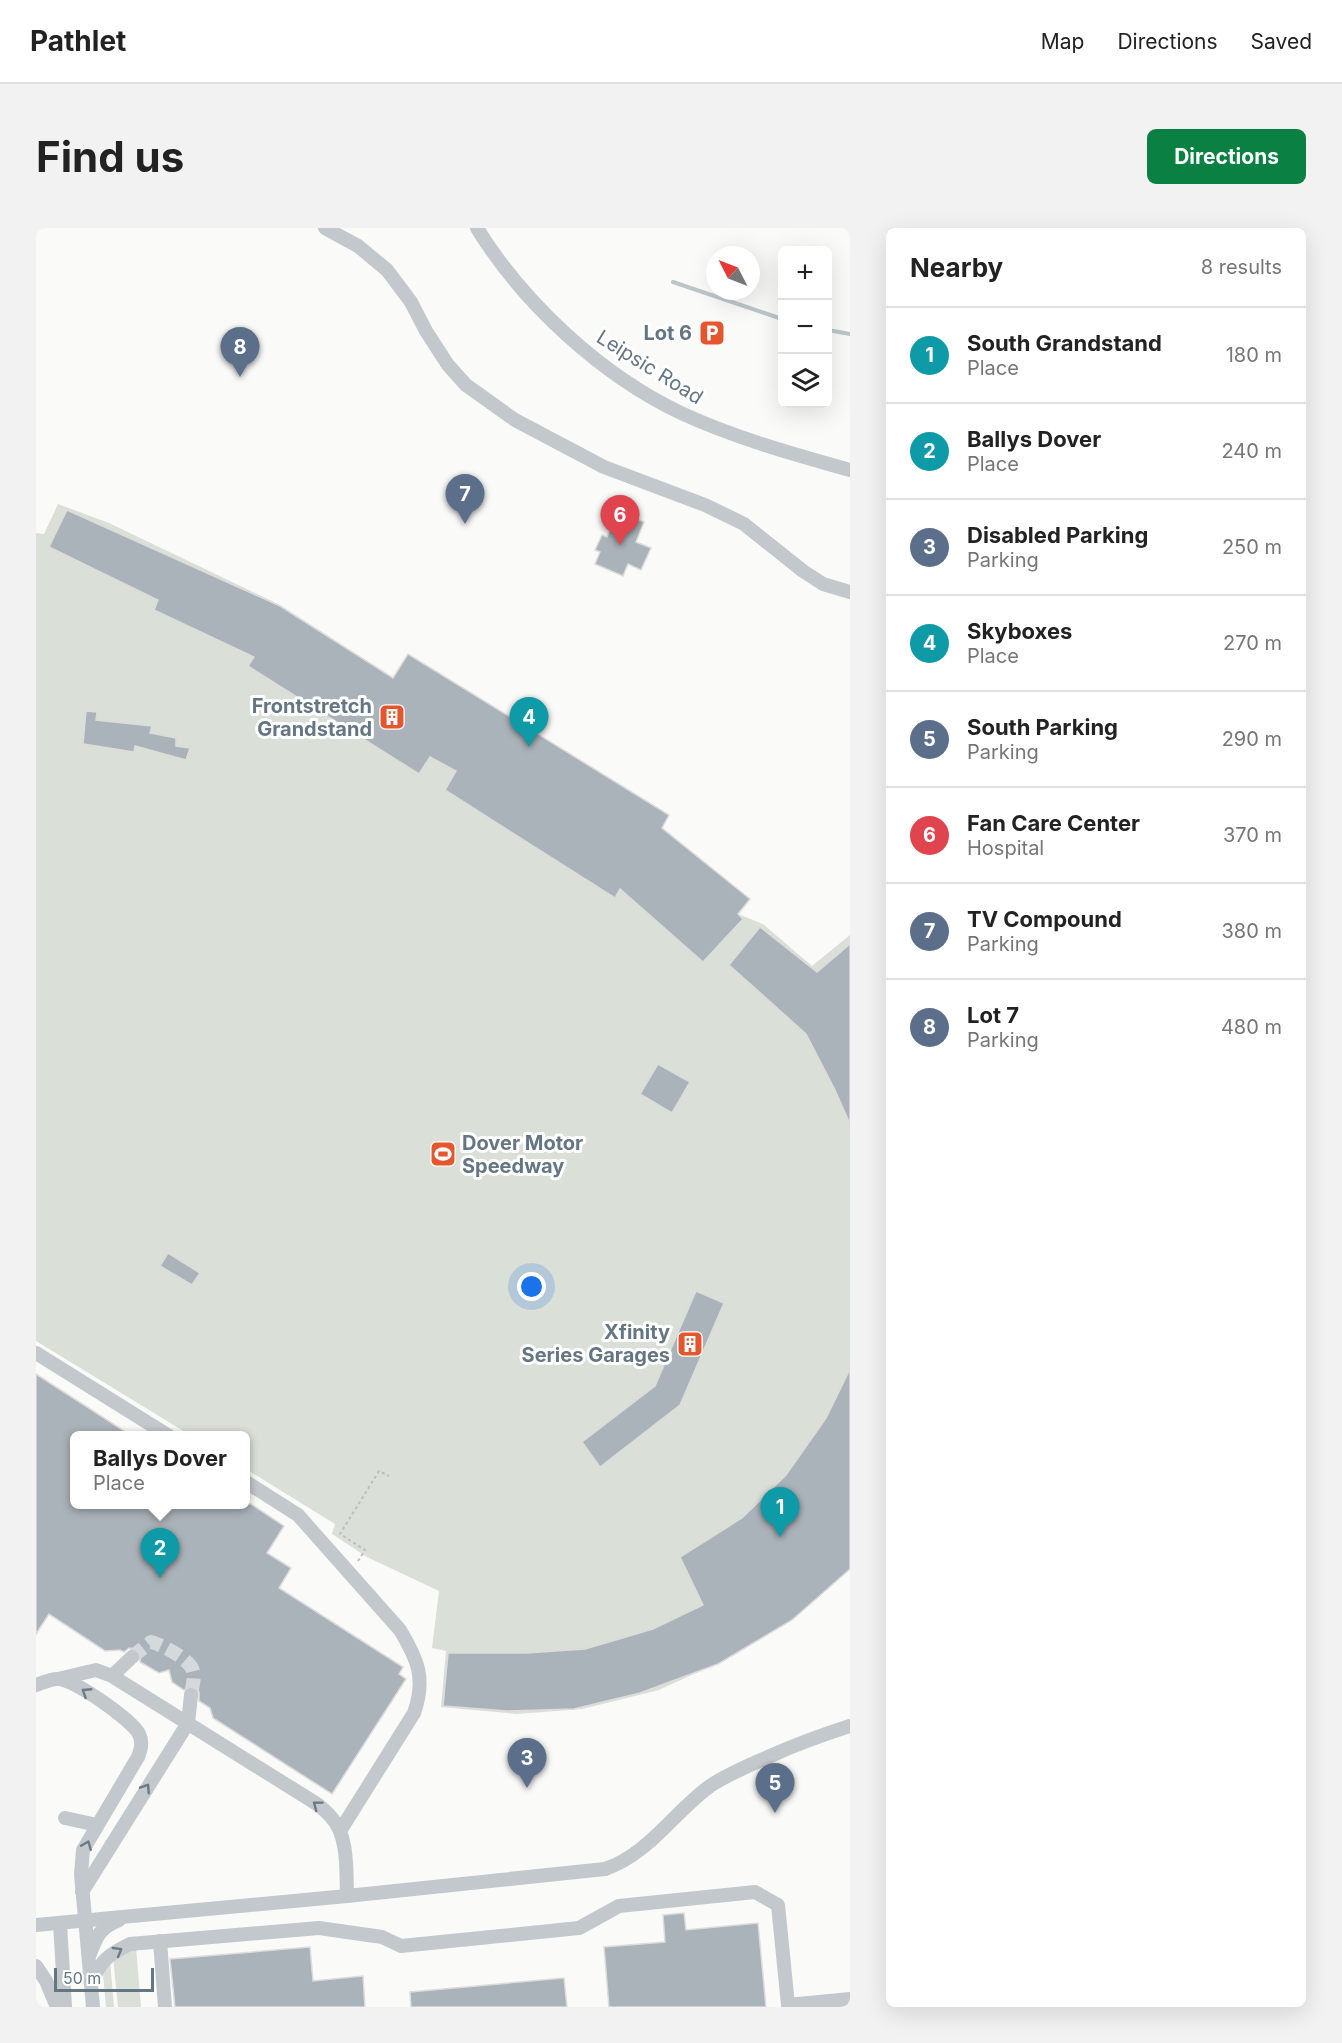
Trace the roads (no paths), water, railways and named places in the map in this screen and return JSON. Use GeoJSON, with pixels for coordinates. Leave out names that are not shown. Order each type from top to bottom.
{"type":"FeatureCollection","features":[{"type":"Feature","properties":{"kind":"street"},"geometry":{"type":"LineString","coordinates":[[325,228],[358,246],[387,270],[411,302],[448,365],[466,385],[515,420],[604,467],[705,505],[744,524],[823,584],[850,592]]}},
{"type":"Feature","properties":{"kind":"street","name":"Leipsic Road"},"geometry":{"type":"LineString","coordinates":[[477,228],[521,286],[552,320],[583,349],[626,380],[679,412],[706,424],[788,453],[850,470]]}},
{"type":"Feature","properties":{"kind":"street"},"geometry":{"type":"LineString","coordinates":[[36,1353],[161,1431]]}},
{"type":"Feature","properties":{"kind":"street"},"geometry":{"type":"LineString","coordinates":[[250,1485],[298,1515],[400,1630],[413,1651],[419,1669],[418,1700],[414,1713],[340,1831]]}},
{"type":"Feature","properties":{"kind":"street"},"geometry":{"type":"LineString","coordinates":[[112,1676],[132,1657]]}},
{"type":"Feature","properties":{"kind":"street"},"geometry":{"type":"LineString","coordinates":[[36,1684],[96,1670],[112,1676],[317,1804],[332,1818],[340,1831],[345,1859],[347,1896]]}},
{"type":"Feature","properties":{"kind":"street"},"geometry":{"type":"LineString","coordinates":[[58,1678],[73,1683],[118,1713],[135,1727],[141,1736],[142,1747],[138,1757],[83,1850],[82,1892],[93,2007]]}},
{"type":"Feature","properties":{"kind":"street"},"geometry":{"type":"LineString","coordinates":[[82,1892],[188,1723],[191,1695]]}},
{"type":"Feature","properties":{"kind":"street"},"geometry":{"type":"LineString","coordinates":[[36,1925],[605,1869],[619,1864],[640,1850],[708,1788],[727,1775],[816,1736],[850,1726]]}},
{"type":"Feature","properties":{"kind":"street"},"geometry":{"type":"LineString","coordinates":[[65,1818],[97,1825]]}},
{"type":"Feature","properties":{"kind":"street"},"geometry":{"type":"LineString","coordinates":[[91,1983],[101,1963],[114,1952],[130,1944],[319,1928],[382,1937],[401,1946],[579,1928],[619,1906],[755,1892],[778,1905],[788,2006],[850,1998]]}},
{"type":"Feature","properties":{"kind":"street"},"geometry":{"type":"LineString","coordinates":[[89,1959],[98,1934],[108,1925],[130,1916]]}},
{"type":"Feature","properties":{"kind":"street"},"geometry":{"type":"LineString","coordinates":[[60,1923],[64,2007]]}},
{"type":"Feature","properties":{"kind":"street"},"geometry":{"type":"LineString","coordinates":[[160,1941],[165,2007]]}},
{"type":"Feature","properties":{"kind":"street"},"geometry":{"type":"LineString","coordinates":[[36,1966],[46,1981],[57,2007]]}},
{"type":"Feature","properties":{"kind":"waterway"},"geometry":{"type":"LineString","coordinates":[[673,282],[778,318]]}},
{"type":"Feature","properties":{"kind":"waterway"},"geometry":{"type":"LineString","coordinates":[[832,331],[850,334]]}},
{"type":"Feature","properties":{"kind":"tunnel"},"geometry":{"type":"LineString","coordinates":[[132,1657],[151,1642],[175,1653],[187,1662],[193,1671],[191,1695]]}},
{"type":"Feature","properties":{"kind":"place","name":"Lot 6"},"geometry":{"type":"Point","coordinates":[712,333]}},
{"type":"Feature","properties":{"kind":"place","name":"Lot 7"},"geometry":{"type":"Point","coordinates":[240,377]}},
{"type":"Feature","properties":{"kind":"place","name":"TV Compound"},"geometry":{"type":"Point","coordinates":[465,524]}},
{"type":"Feature","properties":{"kind":"place","name":"Fan Care Center"},"geometry":{"type":"Point","coordinates":[620,545]}},
{"type":"Feature","properties":{"kind":"place","name":"Frontstretch Grandstand"},"geometry":{"type":"Point","coordinates":[392,717]}},
{"type":"Feature","properties":{"kind":"place","name":"Skyboxes"},"geometry":{"type":"Point","coordinates":[529,747]}},
{"type":"Feature","properties":{"kind":"place","name":"Dover Motor Speedway"},"geometry":{"type":"Point","coordinates":[443,1154]}},
{"type":"Feature","properties":{"kind":"place","name":"Xfinity Series Garages"},"geometry":{"type":"Point","coordinates":[690,1344]}},
{"type":"Feature","properties":{"kind":"place","name":"South Grandstand"},"geometry":{"type":"Point","coordinates":[780,1537]}},
{"type":"Feature","properties":{"kind":"place","name":"Ballys Dover"},"geometry":{"type":"Point","coordinates":[160,1578]}},
{"type":"Feature","properties":{"kind":"place","name":"Disabled Parking"},"geometry":{"type":"Point","coordinates":[527,1788]}},
{"type":"Feature","properties":{"kind":"place","name":"South Parking"},"geometry":{"type":"Point","coordinates":[775,1813]}}]}
